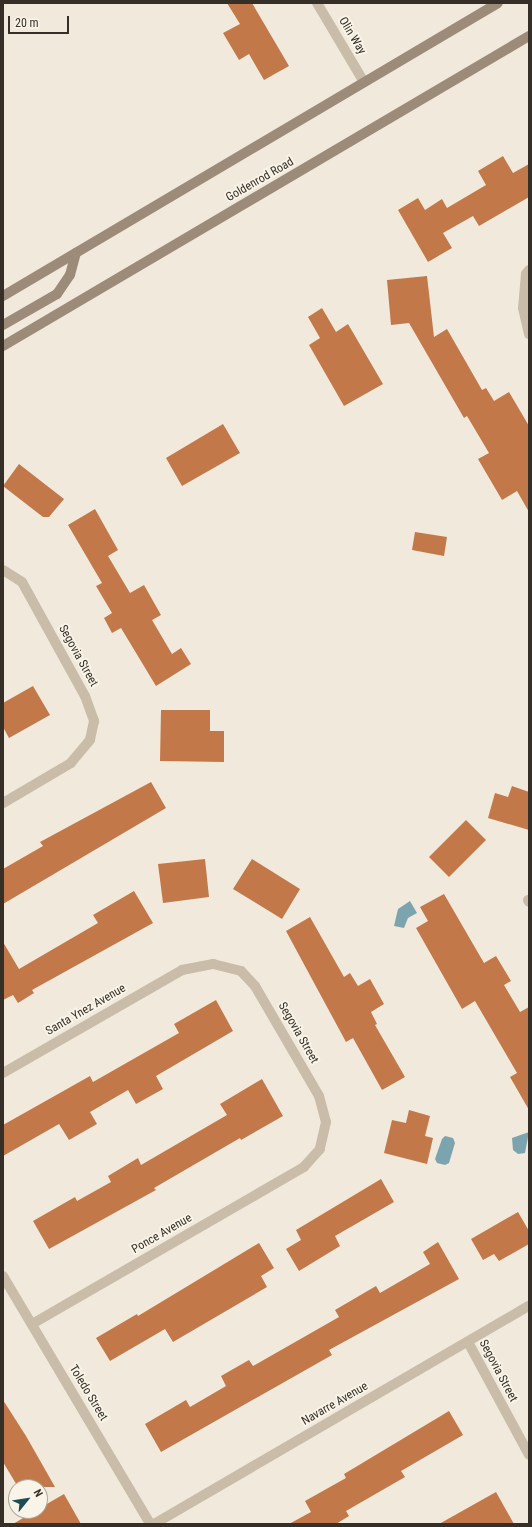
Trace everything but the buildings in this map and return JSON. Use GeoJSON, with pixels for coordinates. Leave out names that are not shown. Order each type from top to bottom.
{"type":"FeatureCollection","features":[{"type":"Feature","properties":{"kind":"main road"},"geometry":{"type":"LineString","coordinates":[[3,296],[498,3]]}},
{"type":"Feature","properties":{"kind":"main road","name":"Goldenrod Road"},"geometry":{"type":"LineString","coordinates":[[3,346],[529,36]]}},
{"type":"Feature","properties":{"kind":"main road"},"geometry":{"type":"LineString","coordinates":[[3,325],[57,294],[70,275],[76,253]]}},
{"type":"Feature","properties":{"kind":"street","name":"Olin Way"},"geometry":{"type":"LineString","coordinates":[[317,3],[364,82]]}},
{"type":"Feature","properties":{"kind":"street"},"geometry":{"type":"LineString","coordinates":[[529,270],[526,274],[523,308],[529,334]]}},
{"type":"Feature","properties":{"kind":"street","name":"Segovia Street"},"geometry":{"type":"LineString","coordinates":[[3,570],[22,582],[85,696],[94,721],[90,740],[71,763],[3,803]]}},
{"type":"Feature","properties":{"kind":"street","name":"Segovia Street"},"geometry":{"type":"LineString","coordinates":[[182,970],[213,964],[241,971],[256,986],[319,1096],[326,1122],[320,1149],[304,1167]]}},
{"type":"Feature","properties":{"kind":"street","name":"Santa Ynez Avenue"},"geometry":{"type":"LineString","coordinates":[[3,1073],[182,970]]}},
{"type":"Feature","properties":{"kind":"street","name":"Ponce Avenue"},"geometry":{"type":"LineString","coordinates":[[32,1324],[304,1167]]}},
{"type":"Feature","properties":{"kind":"street","name":"Toledo Street"},"geometry":{"type":"LineString","coordinates":[[3,1276],[150,1524]]}},
{"type":"Feature","properties":{"kind":"street","name":"Navarre Avenue"},"geometry":{"type":"LineString","coordinates":[[154,1524],[529,1306]]}},
{"type":"Feature","properties":{"kind":"street","name":"Segovia Street"},"geometry":{"type":"LineString","coordinates":[[468,1342],[529,1455]]}},
{"type":"Feature","properties":{"kind":"water"},"geometry":{"type":"Polygon","coordinates":[[[410,901],[417,913],[408,918],[404,928],[394,926],[398,909],[410,901]]]}},
{"type":"Feature","properties":{"kind":"water"},"geometry":{"type":"Polygon","coordinates":[[[529,1132],[525,1153],[518,1154],[513,1150],[512,1138],[529,1132]]]}},
{"type":"Feature","properties":{"kind":"water"},"geometry":{"type":"Polygon","coordinates":[[[445,1136],[453,1138],[455,1143],[449,1163],[445,1165],[437,1163],[435,1159],[442,1139],[445,1136]]]}}]}
